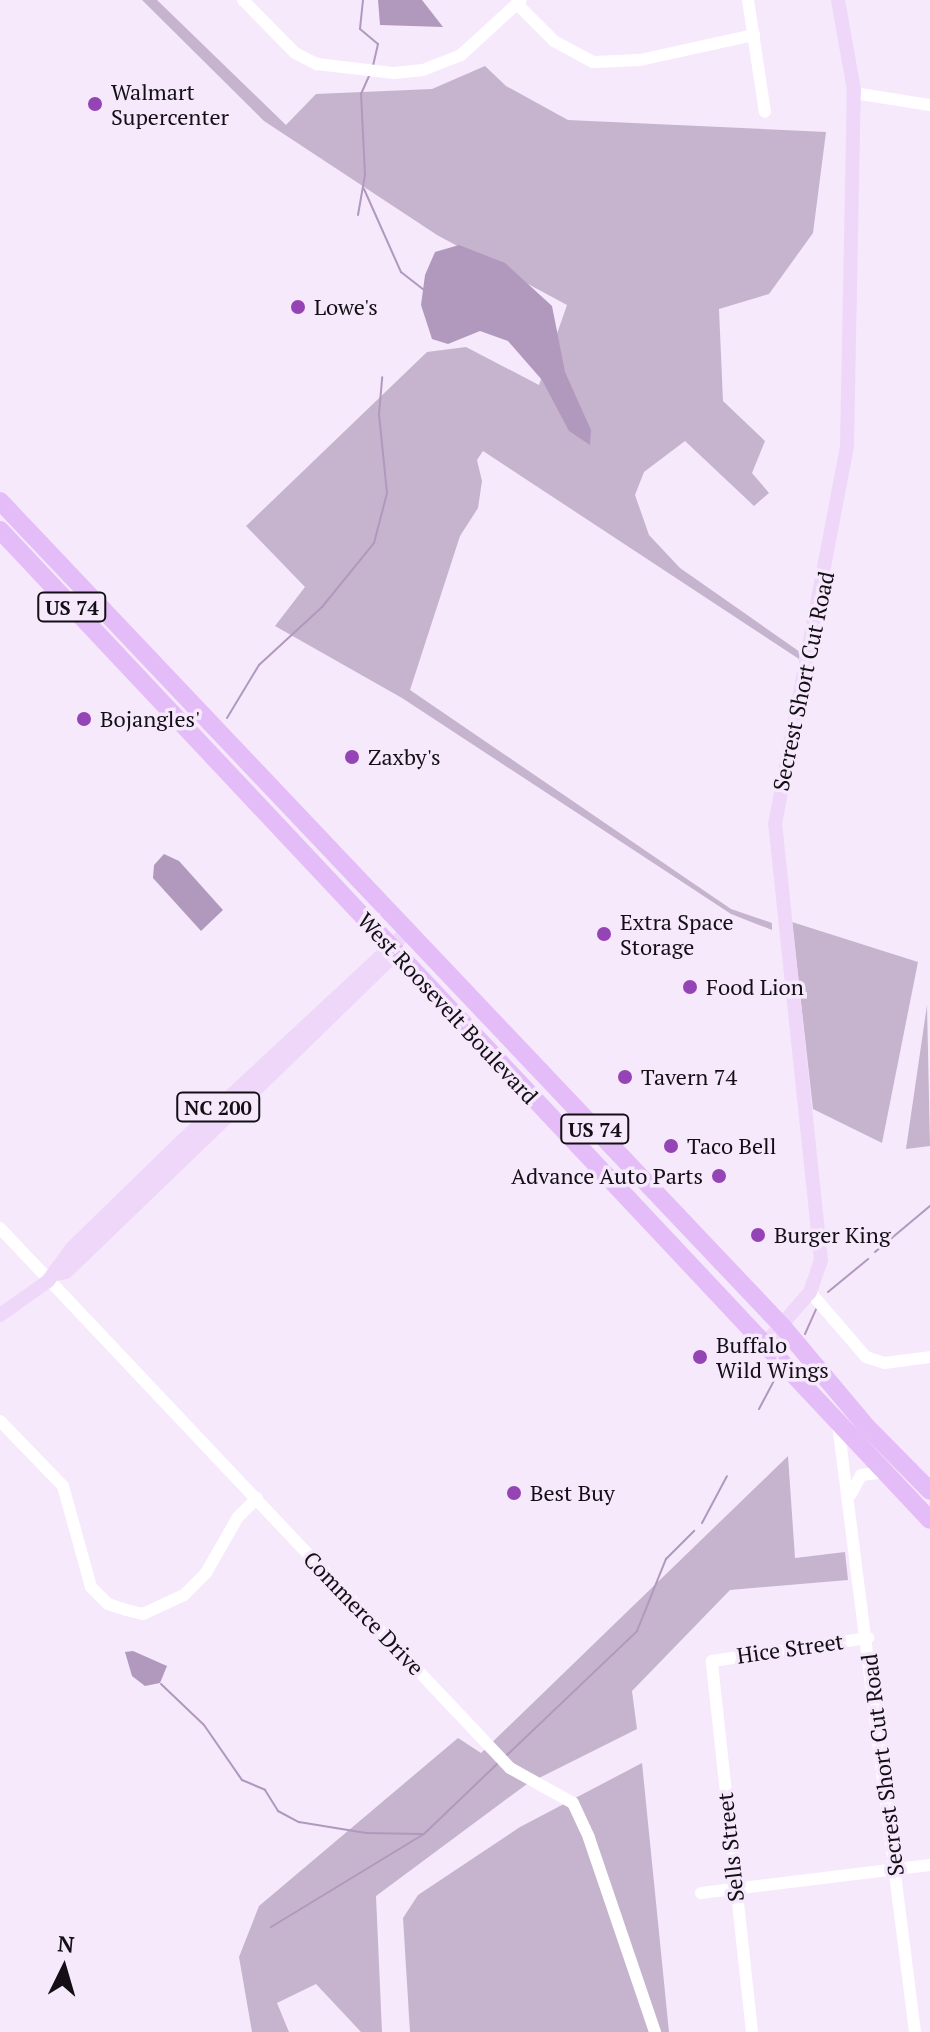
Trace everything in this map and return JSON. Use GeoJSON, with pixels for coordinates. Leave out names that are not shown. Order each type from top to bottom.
{"type":"FeatureCollection","features":[{"type":"Feature","properties":{"kind":"highway","name":"West Roosevelt Boulevard"},"geometry":{"type":"LineString","coordinates":[[0,501],[783,1327],[866,1426],[930,1491]]}},
{"type":"Feature","properties":{"kind":"highway","name":"West Roosevelt Boulevard"},"geometry":{"type":"LineString","coordinates":[[0,530],[930,1520]]}},
{"type":"Feature","properties":{"kind":"highway"},"geometry":{"type":"LineString","coordinates":[[118,656],[124,650],[133,654],[211,723]]}},
{"type":"Feature","properties":{"kind":"main road","name":"Secrest Short Cut Road"},"geometry":{"type":"LineString","coordinates":[[765,1344],[783,1327],[810,1292],[821,1260],[819,1209],[777,879],[775,824],[847,445],[854,93],[838,0]]}},
{"type":"Feature","properties":{"kind":"main road","name":"NC 200"},"geometry":{"type":"LineString","coordinates":[[51,1278],[72,1248],[408,931]]}},
{"type":"Feature","properties":{"kind":"main road","name":"NC 200"},"geometry":{"type":"LineString","coordinates":[[0,1315],[51,1278],[66,1272],[387,962],[391,948]]}},
{"type":"Feature","properties":{"kind":"main road","name":"NC 200"},"geometry":{"type":"LineString","coordinates":[[232,1111],[262,1068]]}},
{"type":"Feature","properties":{"kind":"street"},"geometry":{"type":"LineString","coordinates":[[243,0],[295,53],[317,64],[394,73],[423,70],[461,55],[519,2],[554,41],[593,62],[640,60],[754,35]]}},
{"type":"Feature","properties":{"kind":"street"},"geometry":{"type":"LineString","coordinates":[[748,0],[765,112]]}},
{"type":"Feature","properties":{"kind":"street"},"geometry":{"type":"LineString","coordinates":[[854,93],[930,105]]}},
{"type":"Feature","properties":{"kind":"street","name":"Commerce Drive"},"geometry":{"type":"LineString","coordinates":[[0,1228],[51,1278],[510,1768],[573,1803],[589,1838],[655,2032]]}},
{"type":"Feature","properties":{"kind":"street"},"geometry":{"type":"LineString","coordinates":[[810,1292],[866,1357],[884,1363],[930,1357]]}},
{"type":"Feature","properties":{"kind":"street"},"geometry":{"type":"LineString","coordinates":[[0,1421],[63,1486],[91,1587],[108,1604],[126,1610],[143,1614],[184,1595],[206,1573],[238,1517],[257,1498]]}},
{"type":"Feature","properties":{"kind":"street","name":"Secrest Short Cut Road"},"geometry":{"type":"LineString","coordinates":[[837,1421],[850,1497],[915,2032]]}},
{"type":"Feature","properties":{"kind":"street"},"geometry":{"type":"LineString","coordinates":[[850,1497],[861,1475],[884,1472]]}},
{"type":"Feature","properties":{"kind":"street","name":"Hice Street"},"geometry":{"type":"LineString","coordinates":[[712,1661],[868,1638]]}},
{"type":"Feature","properties":{"kind":"street","name":"Sells Street"},"geometry":{"type":"LineString","coordinates":[[712,1661],[752,2032]]}},
{"type":"Feature","properties":{"kind":"street"},"geometry":{"type":"LineString","coordinates":[[701,1893],[930,1865]]}},
{"type":"Feature","properties":{"kind":"shaded area"},"geometry":{"type":"Polygon","coordinates":[[[142,0],[157,0],[286,125],[316,94],[432,89],[485,66],[506,86],[568,120],[826,132],[813,233],[769,294],[719,309],[723,401],[765,441],[752,473],[769,493],[754,506],[685,441],[644,472],[635,495],[649,535],[680,568],[800,652],[799,659],[483,451],[477,460],[482,481],[478,508],[460,536],[410,690],[731,909],[772,923],[772,930],[731,914],[402,698],[275,626],[305,587],[246,526],[427,352],[466,347],[539,385],[567,305],[437,235],[264,121],[142,0]]]}},
{"type":"Feature","properties":{"kind":"shaded area"},"geometry":{"type":"Polygon","coordinates":[[[378,0],[422,0],[443,27],[380,25],[378,0]]]}},
{"type":"Feature","properties":{"kind":"shaded area"},"geometry":{"type":"Polygon","coordinates":[[[459,245],[505,263],[552,306],[565,372],[591,430],[590,445],[569,431],[542,380],[508,341],[480,331],[448,344],[432,339],[421,305],[425,275],[435,252],[459,245]]]}},
{"type":"Feature","properties":{"kind":"shaded area"},"geometry":{"type":"Polygon","coordinates":[[[164,854],[179,861],[223,910],[201,931],[153,878],[154,865],[164,854]]]}},
{"type":"Feature","properties":{"kind":"shaded area"},"geometry":{"type":"Polygon","coordinates":[[[792,922],[918,962],[882,1143],[813,1109],[792,922]]]}},
{"type":"Feature","properties":{"kind":"shaded area"},"geometry":{"type":"Polygon","coordinates":[[[927,1005],[930,1146],[906,1149],[927,1005]]]}},
{"type":"Feature","properties":{"kind":"shaded area"},"geometry":{"type":"Polygon","coordinates":[[[788,1456],[795,1558],[845,1552],[848,1580],[730,1590],[632,1691],[637,1729],[527,1784],[376,1896],[382,2032],[361,2032],[316,1984],[277,2003],[289,2032],[252,2032],[239,1957],[259,1906],[458,1738],[481,1753],[788,1456]]]}},
{"type":"Feature","properties":{"kind":"shaded area"},"geometry":{"type":"Polygon","coordinates":[[[133,1651],[167,1666],[160,1683],[145,1686],[132,1676],[125,1652],[133,1651]]]}},
{"type":"Feature","properties":{"kind":"shaded area"},"geometry":{"type":"Polygon","coordinates":[[[642,1763],[669,2032],[410,2032],[403,1918],[418,1895],[520,1827],[642,1763]]]}},
{"type":"Feature","properties":{"kind":"waterway"},"geometry":{"type":"LineString","coordinates":[[363,0],[360,29],[378,44],[373,65]]}},
{"type":"Feature","properties":{"kind":"waterway"},"geometry":{"type":"LineString","coordinates":[[358,215],[365,175],[361,94],[369,76]]}},
{"type":"Feature","properties":{"kind":"waterway"},"geometry":{"type":"LineString","coordinates":[[364,189],[401,272],[423,289]]}},
{"type":"Feature","properties":{"kind":"waterway"},"geometry":{"type":"LineString","coordinates":[[227,718],[259,665],[322,607],[374,543],[387,493],[379,414],[382,377]]}},
{"type":"Feature","properties":{"kind":"waterway"},"geometry":{"type":"LineString","coordinates":[[875,1252],[930,1206]]}},
{"type":"Feature","properties":{"kind":"waterway"},"geometry":{"type":"LineString","coordinates":[[828,1292],[868,1259]]}},
{"type":"Feature","properties":{"kind":"waterway"},"geometry":{"type":"LineString","coordinates":[[805,1334],[816,1309]]}},
{"type":"Feature","properties":{"kind":"waterway"},"geometry":{"type":"LineString","coordinates":[[759,1409],[779,1371]]}},
{"type":"Feature","properties":{"kind":"waterway"},"geometry":{"type":"LineString","coordinates":[[702,1523],[727,1476]]}},
{"type":"Feature","properties":{"kind":"waterway"},"geometry":{"type":"LineString","coordinates":[[507,1755],[637,1631],[666,1559],[694,1531]]}},
{"type":"Feature","properties":{"kind":"waterway"},"geometry":{"type":"LineString","coordinates":[[161,1684],[204,1725],[242,1780],[265,1790],[278,1811],[299,1822],[366,1833],[423,1834]]}},
{"type":"Feature","properties":{"kind":"waterway"},"geometry":{"type":"LineString","coordinates":[[271,1927],[424,1834],[499,1762]]}},
{"type":"Feature","properties":{"kind":"place","name":"Walmart Supercenter"},"geometry":{"type":"Point","coordinates":[95,104]}},
{"type":"Feature","properties":{"kind":"place","name":"Lowe's"},"geometry":{"type":"Point","coordinates":[298,307]}},
{"type":"Feature","properties":{"kind":"place","name":"Bojangles'"},"geometry":{"type":"Point","coordinates":[84,719]}},
{"type":"Feature","properties":{"kind":"place","name":"Zaxby's"},"geometry":{"type":"Point","coordinates":[352,757]}},
{"type":"Feature","properties":{"kind":"place","name":"Extra Space Storage"},"geometry":{"type":"Point","coordinates":[604,934]}},
{"type":"Feature","properties":{"kind":"place","name":"Food Lion"},"geometry":{"type":"Point","coordinates":[690,987]}},
{"type":"Feature","properties":{"kind":"place","name":"Tavern 74"},"geometry":{"type":"Point","coordinates":[625,1077]}},
{"type":"Feature","properties":{"kind":"place","name":"Taco Bell"},"geometry":{"type":"Point","coordinates":[671,1146]}},
{"type":"Feature","properties":{"kind":"place","name":"Advance Auto Parts"},"geometry":{"type":"Point","coordinates":[719,1176]}},
{"type":"Feature","properties":{"kind":"place","name":"Burger King"},"geometry":{"type":"Point","coordinates":[758,1235]}},
{"type":"Feature","properties":{"kind":"place","name":"Buffalo Wild Wings"},"geometry":{"type":"Point","coordinates":[700,1357]}},
{"type":"Feature","properties":{"kind":"place","name":"Best Buy"},"geometry":{"type":"Point","coordinates":[514,1493]}}]}
